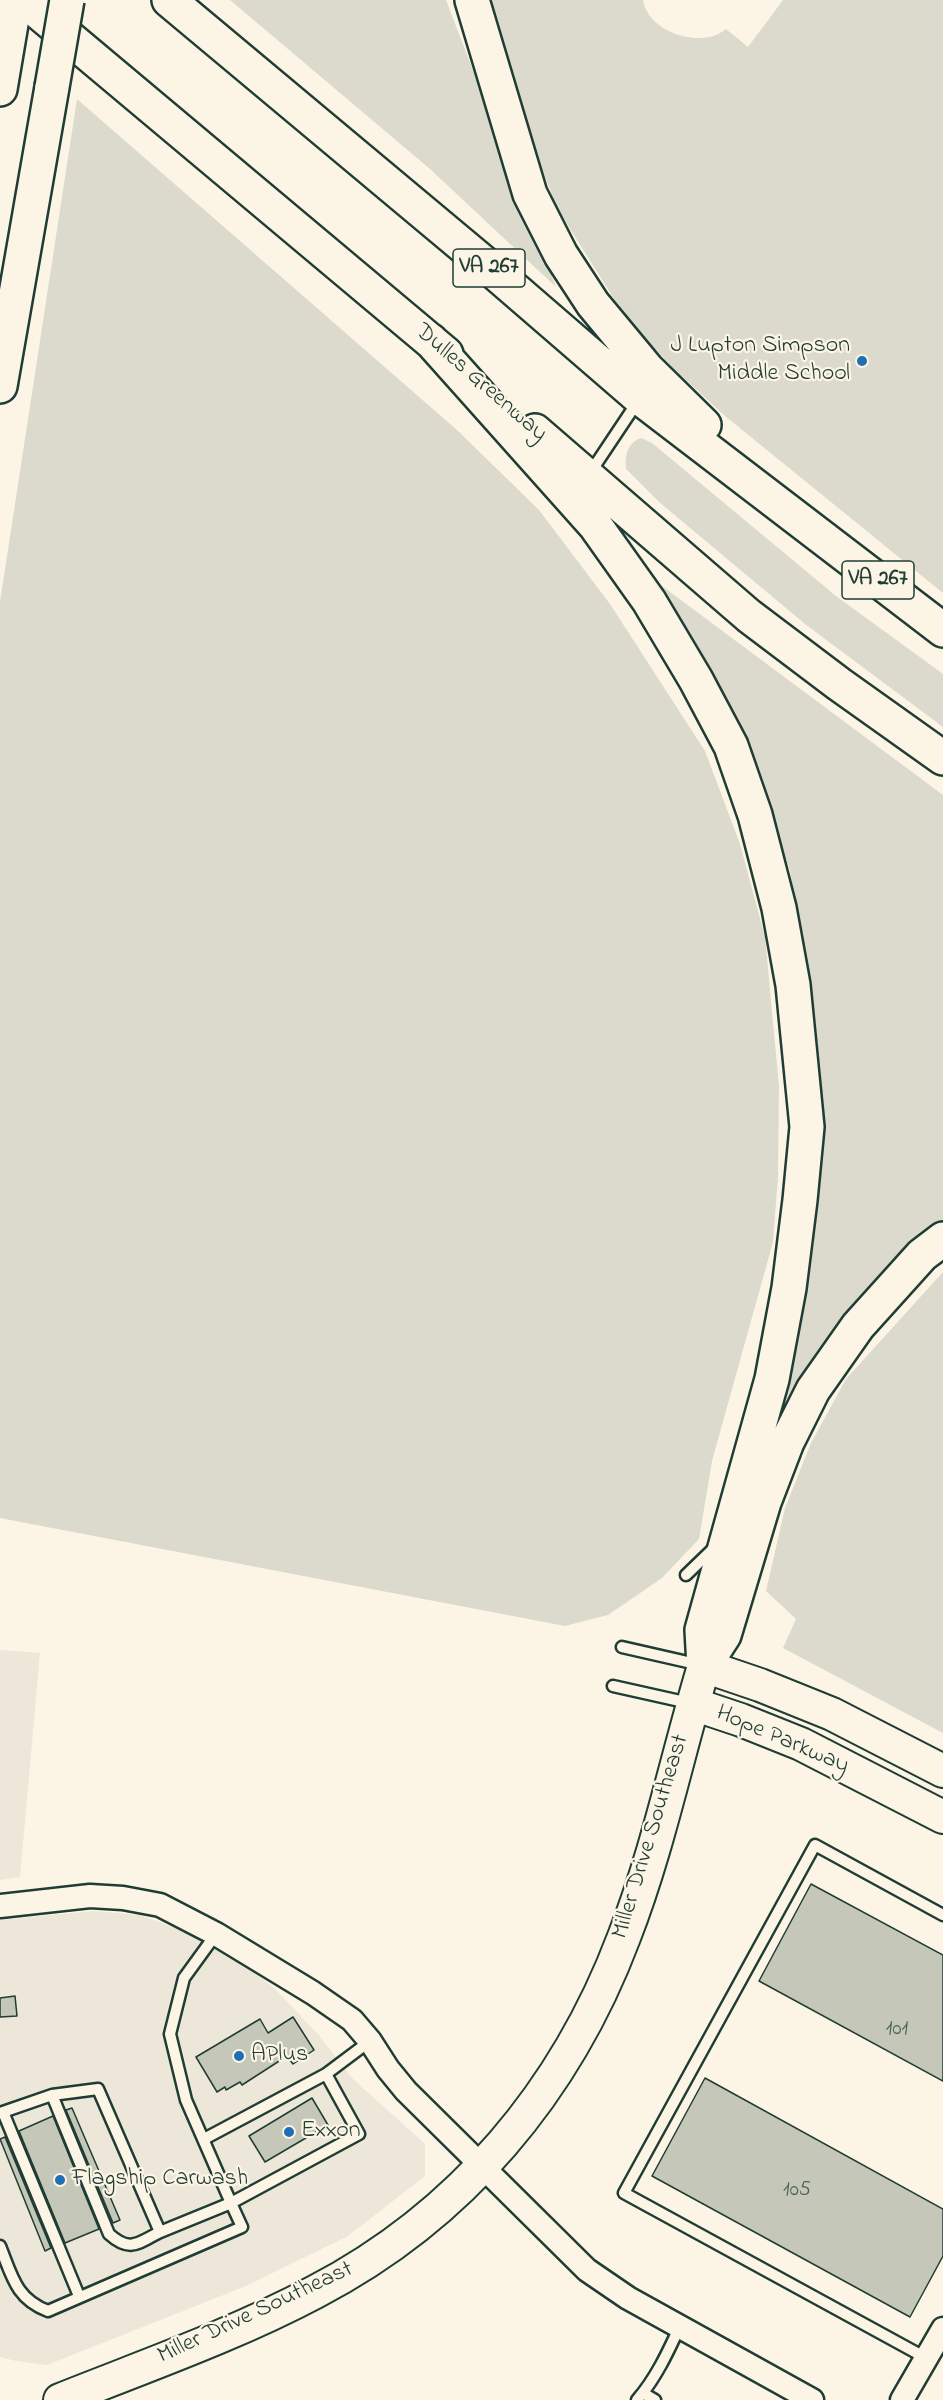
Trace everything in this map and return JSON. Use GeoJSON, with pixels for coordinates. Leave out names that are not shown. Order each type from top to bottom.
{"type":"FeatureCollection","features":[{"type":"Feature","properties":{"kind":"main road"},"geometry":{"type":"LineString","coordinates":[[0,89],[15,0]]}},
{"type":"Feature","properties":{"kind":"main road","name":"Dulles Greenway"},"geometry":{"type":"LineString","coordinates":[[24,0],[430,340],[749,616],[943,758]]}},
{"type":"Feature","properties":{"kind":"main road"},"geometry":{"type":"LineString","coordinates":[[0,386],[67,0]]}},
{"type":"Feature","properties":{"kind":"main road","name":"VA 267"},"geometry":{"type":"LineString","coordinates":[[169,0],[492,270],[640,398],[943,630]]}},
{"type":"Feature","properties":{"kind":"main road"},"geometry":{"type":"LineString","coordinates":[[472,0],[530,194],[561,255],[594,304],[647,369],[812,531]]}},
{"type":"Feature","properties":{"kind":"main road"},"geometry":{"type":"LineString","coordinates":[[430,340],[595,525],[649,601],[696,680],[731,746],[755,815],[779,908],[793,985],[807,1127],[789,1288],[772,1379],[702,1630],[704,1666]]}},
{"type":"Feature","properties":{"kind":"main road"},"geometry":{"type":"LineString","coordinates":[[704,1666],[724,1635],[764,1502],[787,1442],[813,1390],[858,1326],[922,1255],[943,1239]]}},
{"type":"Feature","properties":{"kind":"main road","name":"Miller Drive Southeast"},"geometry":{"type":"LineString","coordinates":[[60,2400],[218,2336],[314,2293],[360,2267],[436,2212],[483,2166],[524,2120],[577,2037],[624,1938],[644,1882],[704,1666]]}},
{"type":"Feature","properties":{"kind":"main road","name":"Hope Parkway"},"geometry":{"type":"LineString","coordinates":[[704,1666],[760,1685],[832,1714],[943,1771]]}},
{"type":"Feature","properties":{"kind":"main road","name":"Hope Parkway"},"geometry":{"type":"LineString","coordinates":[[693,1704],[801,1744],[943,1817]]}},
{"type":"Feature","properties":{"kind":"street"},"geometry":{"type":"LineString","coordinates":[[0,1906],[90,1896],[123,1898],[160,1905],[216,1934],[313,1993],[352,2020],[406,2091],[587,2270],[628,2298],[812,2400]]}},
{"type":"Feature","properties":{"kind":"street"},"geometry":{"type":"LineString","coordinates":[[902,2400],[943,2329]]}},
{"type":"Feature","properties":{"kind":"lane"},"geometry":{"type":"LineString","coordinates":[[588,477],[640,398]]}},
{"type":"Feature","properties":{"kind":"lane"},"geometry":{"type":"LineString","coordinates":[[686,1575],[718,1543],[732,1520]]}},
{"type":"Feature","properties":{"kind":"lane","name":"Hope Parkway"},"geometry":{"type":"LineString","coordinates":[[622,1647],[704,1666]]}},
{"type":"Feature","properties":{"kind":"lane","name":"Hope Parkway"},"geometry":{"type":"LineString","coordinates":[[613,1686],[693,1704]]}},
{"type":"Feature","properties":{"kind":"lane"},"geometry":{"type":"LineString","coordinates":[[926,2358],[624,2193],[815,1845],[943,1915]]}},
{"type":"Feature","properties":{"kind":"lane"},"geometry":{"type":"LineString","coordinates":[[0,2246],[20,2294],[34,2306],[48,2311],[242,2227],[186,2100],[170,2034],[184,1978],[216,1934]]}},
{"type":"Feature","properties":{"kind":"lane"},"geometry":{"type":"LineString","coordinates":[[204,2139],[326,2074],[370,2041]]}},
{"type":"Feature","properties":{"kind":"lane"},"geometry":{"type":"LineString","coordinates":[[52,2095],[109,2234],[119,2243],[131,2246],[231,2203],[359,2134],[326,2074]]}},
{"type":"Feature","properties":{"kind":"lane"},"geometry":{"type":"LineString","coordinates":[[79,2296],[1,2112],[52,2095],[98,2089],[160,2232]]}},
{"type":"Feature","properties":{"kind":"lane"},"geometry":{"type":"LineString","coordinates":[[655,2400],[640,2397],[667,2354],[680,2326]]}},
{"type":"Feature","properties":{"kind":"shaded area"},"geometry":{"type":"Polygon","coordinates":[[[230,0],[446,0],[556,287],[430,169],[230,0]]]}},
{"type":"Feature","properties":{"kind":"shaded area"},"geometry":{"type":"Polygon","coordinates":[[[485,0],[643,0],[652,19],[670,32],[680,36],[703,38],[715,36],[726,29],[748,47],[783,0],[943,0],[943,593],[725,416],[675,370],[643,336],[614,299],[557,208],[517,104],[485,0]]]}},
{"type":"Feature","properties":{"kind":"shaded area"},"geometry":{"type":"Polygon","coordinates":[[[77,99],[457,430],[539,510],[610,604],[705,751],[740,844],[765,937],[779,1086],[778,1176],[773,1242],[712,1461],[699,1539],[662,1578],[608,1615],[565,1626],[0,1518],[0,602],[77,99]]]}},
{"type":"Feature","properties":{"kind":"shaded area"},"geometry":{"type":"Polygon","coordinates":[[[641,438],[652,443],[836,596],[943,674],[943,727],[805,624],[659,502],[626,469],[628,450],[636,440],[641,438]]]}},
{"type":"Feature","properties":{"kind":"shaded area"},"geometry":{"type":"Polygon","coordinates":[[[662,586],[943,795],[943,1219],[920,1235],[846,1312],[777,1421],[811,1008],[790,870],[730,719],[662,586]]]}},
{"type":"Feature","properties":{"kind":"shaded area"},"geometry":{"type":"Polygon","coordinates":[[[943,1272],[943,1733],[783,1648],[796,1619],[766,1591],[785,1508],[811,1443],[846,1379],[943,1272]]]}},
{"type":"Feature","properties":{"kind":"shaded area"},"geometry":{"type":"Polygon","coordinates":[[[0,1650],[40,1653],[20,1877],[0,1880],[0,1650]]]}},
{"type":"Feature","properties":{"kind":"shaded area"},"geometry":{"type":"Polygon","coordinates":[[[94,1911],[140,1915],[178,1929],[246,1966],[274,1988],[317,2033],[353,2079],[425,2144],[425,2176],[348,2236],[246,2286],[47,2365],[16,2361],[0,2357],[0,1920],[94,1911]]]}},
{"type":"Feature","properties":{"kind":"building"},"geometry":{"type":"Polygon","coordinates":[[[811,1884],[943,1955],[943,2081],[759,1981],[811,1884]]]}},
{"type":"Feature","properties":{"kind":"building"},"geometry":{"type":"Polygon","coordinates":[[[15,1996],[17,2016],[0,2017],[0,1998],[15,1996]]]}},
{"type":"Feature","properties":{"kind":"building","name":"APlus"},"geometry":{"type":"Polygon","coordinates":[[[293,2017],[314,2050],[293,2064],[287,2056],[242,2085],[240,2082],[217,2092],[196,2057],[260,2019],[268,2033],[293,2017]]]}},
{"type":"Feature","properties":{"kind":"building"},"geometry":{"type":"Polygon","coordinates":[[[705,2078],[943,2209],[943,2256],[910,2317],[652,2176],[705,2078]]]}},
{"type":"Feature","properties":{"kind":"building"},"geometry":{"type":"Polygon","coordinates":[[[312,2098],[328,2125],[265,2162],[249,2136],[312,2098]]]}},
{"type":"Feature","properties":{"kind":"building"},"geometry":{"type":"Polygon","coordinates":[[[72,2108],[120,2220],[113,2223],[66,2110],[72,2108]]]}},
{"type":"Feature","properties":{"kind":"building"},"geometry":{"type":"Polygon","coordinates":[[[53,2116],[99,2229],[65,2243],[19,2131],[53,2116]]]}},
{"type":"Feature","properties":{"kind":"building"},"geometry":{"type":"Polygon","coordinates":[[[5,2137],[51,2248],[45,2251],[0,2139],[5,2137]]]}},
{"type":"Feature","properties":{"kind":"place","name":"J Lupton Simpson Middle School"},"geometry":{"type":"Point","coordinates":[862,361]}},
{"type":"Feature","properties":{"kind":"place","name":"APlus"},"geometry":{"type":"Point","coordinates":[239,2056]}},
{"type":"Feature","properties":{"kind":"place","name":"Exxon"},"geometry":{"type":"Point","coordinates":[289,2132]}},
{"type":"Feature","properties":{"kind":"place","name":"Flagship Carwash"},"geometry":{"type":"Point","coordinates":[60,2180]}}]}
